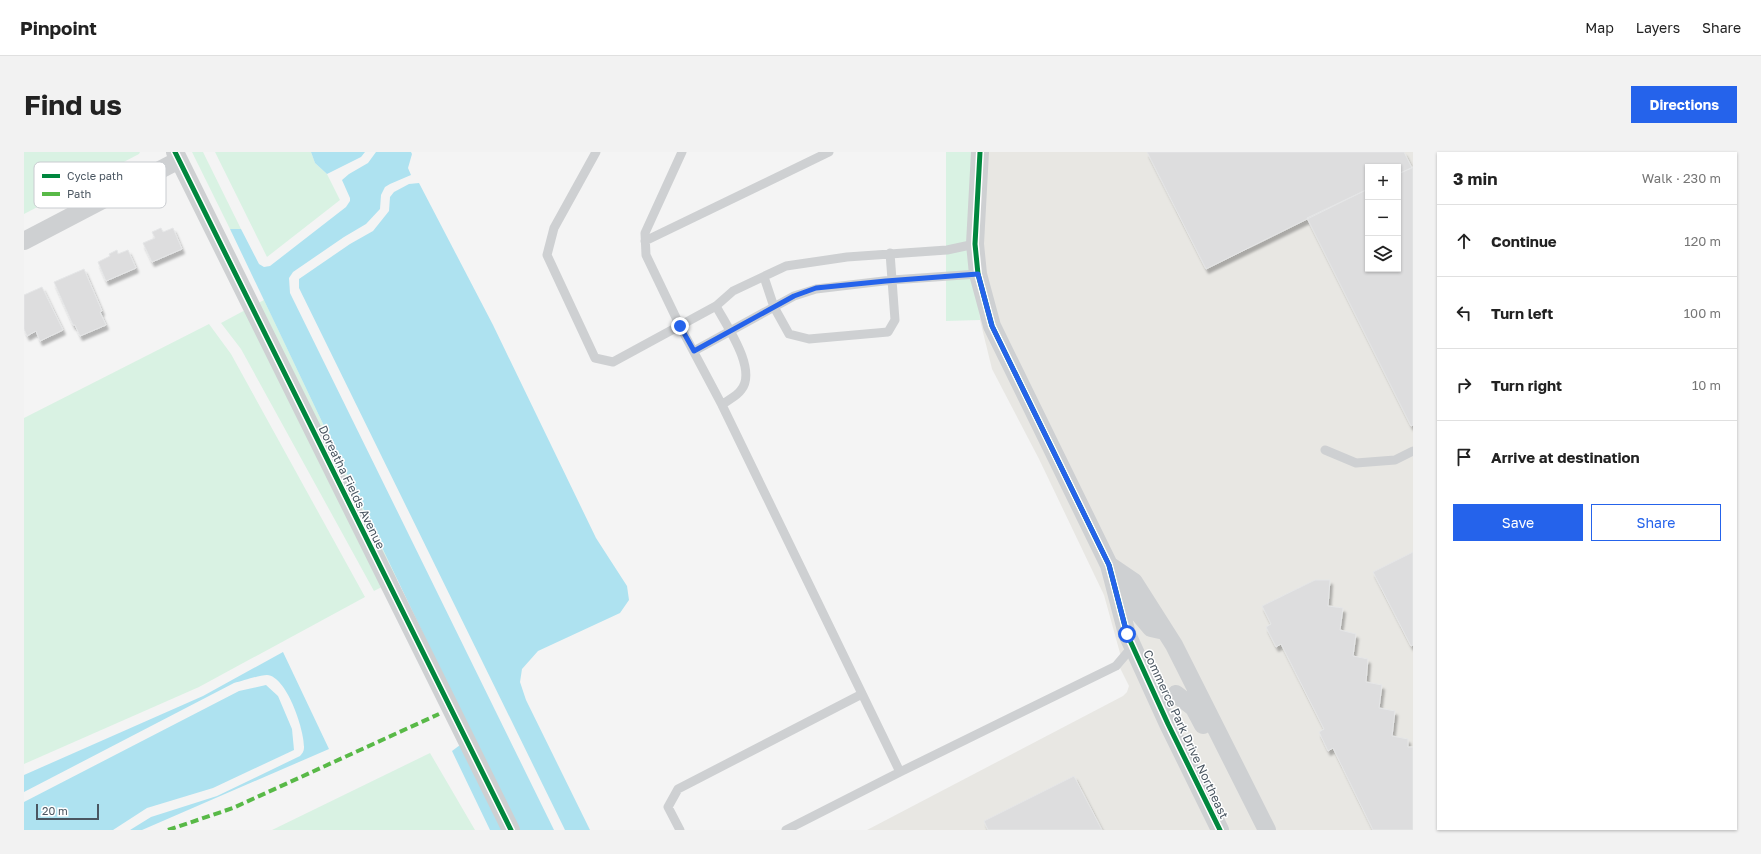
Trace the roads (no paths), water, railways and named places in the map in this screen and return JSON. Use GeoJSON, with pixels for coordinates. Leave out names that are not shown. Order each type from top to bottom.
{"type":"FeatureCollection","features":[{"type":"Feature","properties":{"kind":"street","name":"Commerce Park Drive Northeast"},"geometry":{"type":"LineString","coordinates":[[980,152],[975,244],[978,274],[992,326],[1109,565],[1127,634],[1220,830]]}},
{"type":"Feature","properties":{"kind":"street"},"geometry":{"type":"LineString","coordinates":[[166,162],[177,156]]}},
{"type":"Feature","properties":{"kind":"street","name":"Doreatha Fields Avenue"},"geometry":{"type":"LineString","coordinates":[[177,156],[511,830]]}},
{"type":"Feature","properties":{"kind":"street"},"geometry":{"type":"LineString","coordinates":[[24,241],[83,208]]}},
{"type":"Feature","properties":{"kind":"street","name":"Commerce Park Drive Northeast"},"geometry":{"type":"LineString","coordinates":[[1109,565],[1134,582],[1174,645],[1263,823]]}},
{"type":"Feature","properties":{"kind":"street"},"geometry":{"type":"LineString","coordinates":[[1158,702],[1176,694],[1192,682]]}},
{"type":"Feature","properties":{"kind":"street"},"geometry":{"type":"LineString","coordinates":[[1176,694],[1194,708],[1240,798],[1263,823]]}},
{"type":"Feature","properties":{"kind":"lane"},"geometry":{"type":"LineString","coordinates":[[596,152],[554,228],[547,255],[595,358],[613,362],[716,306],[733,291],[786,266],[847,256],[947,250],[975,244]]}},
{"type":"Feature","properties":{"kind":"lane"},"geometry":{"type":"LineString","coordinates":[[682,152],[645,233],[646,255],[680,326],[722,405],[900,772]]}},
{"type":"Feature","properties":{"kind":"lane"},"geometry":{"type":"LineString","coordinates":[[645,242],[829,152]]}},
{"type":"Feature","properties":{"kind":"lane"},"geometry":{"type":"LineString","coordinates":[[764,277],[774,307],[789,334],[809,339],[888,332],[896,320],[890,254]]}},
{"type":"Feature","properties":{"kind":"lane"},"geometry":{"type":"LineString","coordinates":[[694,351],[794,296],[816,288],[892,280],[978,274]]}},
{"type":"Feature","properties":{"kind":"lane"},"geometry":{"type":"LineString","coordinates":[[716,306],[742,354],[747,371],[742,390],[722,405]]}},
{"type":"Feature","properties":{"kind":"lane"},"geometry":{"type":"LineString","coordinates":[[1325,450],[1356,463],[1395,460],[1413,451]]}},
{"type":"Feature","properties":{"kind":"lane"},"geometry":{"type":"LineString","coordinates":[[786,830],[900,772],[1116,666],[1133,646]]}},
{"type":"Feature","properties":{"kind":"lane"},"geometry":{"type":"LineString","coordinates":[[680,830],[668,807],[678,788],[862,694]]}},
{"type":"Feature","properties":{"kind":"water"},"geometry":{"type":"Polygon","coordinates":[[[311,152],[365,152],[361,157],[327,174],[315,163],[311,152]]]}},
{"type":"Feature","properties":{"kind":"water"},"geometry":{"type":"Polygon","coordinates":[[[376,152],[411,152],[412,154],[408,168],[411,175],[385,187],[381,195],[380,209],[366,224],[344,237],[293,272],[289,278],[290,293],[554,830],[490,830],[452,751],[472,736],[230,229],[241,229],[259,264],[264,267],[270,266],[346,207],[350,201],[350,198],[342,180],[368,163],[376,152]]]}},
{"type":"Feature","properties":{"kind":"water"},"geometry":{"type":"Polygon","coordinates":[[[419,183],[493,325],[596,538],[627,586],[629,600],[620,613],[538,651],[522,669],[520,682],[526,700],[590,830],[565,830],[299,288],[299,279],[350,244],[373,231],[389,211],[390,197],[394,192],[409,184],[419,183]]]}},
{"type":"Feature","properties":{"kind":"water"},"geometry":{"type":"Polygon","coordinates":[[[283,652],[329,749],[142,830],[130,830],[151,817],[217,796],[301,755],[304,749],[304,740],[298,718],[288,694],[274,678],[264,675],[234,683],[24,792],[24,775],[203,696],[283,652]]]}},
{"type":"Feature","properties":{"kind":"water"},"geometry":{"type":"Polygon","coordinates":[[[266,685],[278,696],[292,729],[294,750],[213,788],[147,808],[113,830],[24,830],[24,802],[239,691],[266,685]]]}}]}
